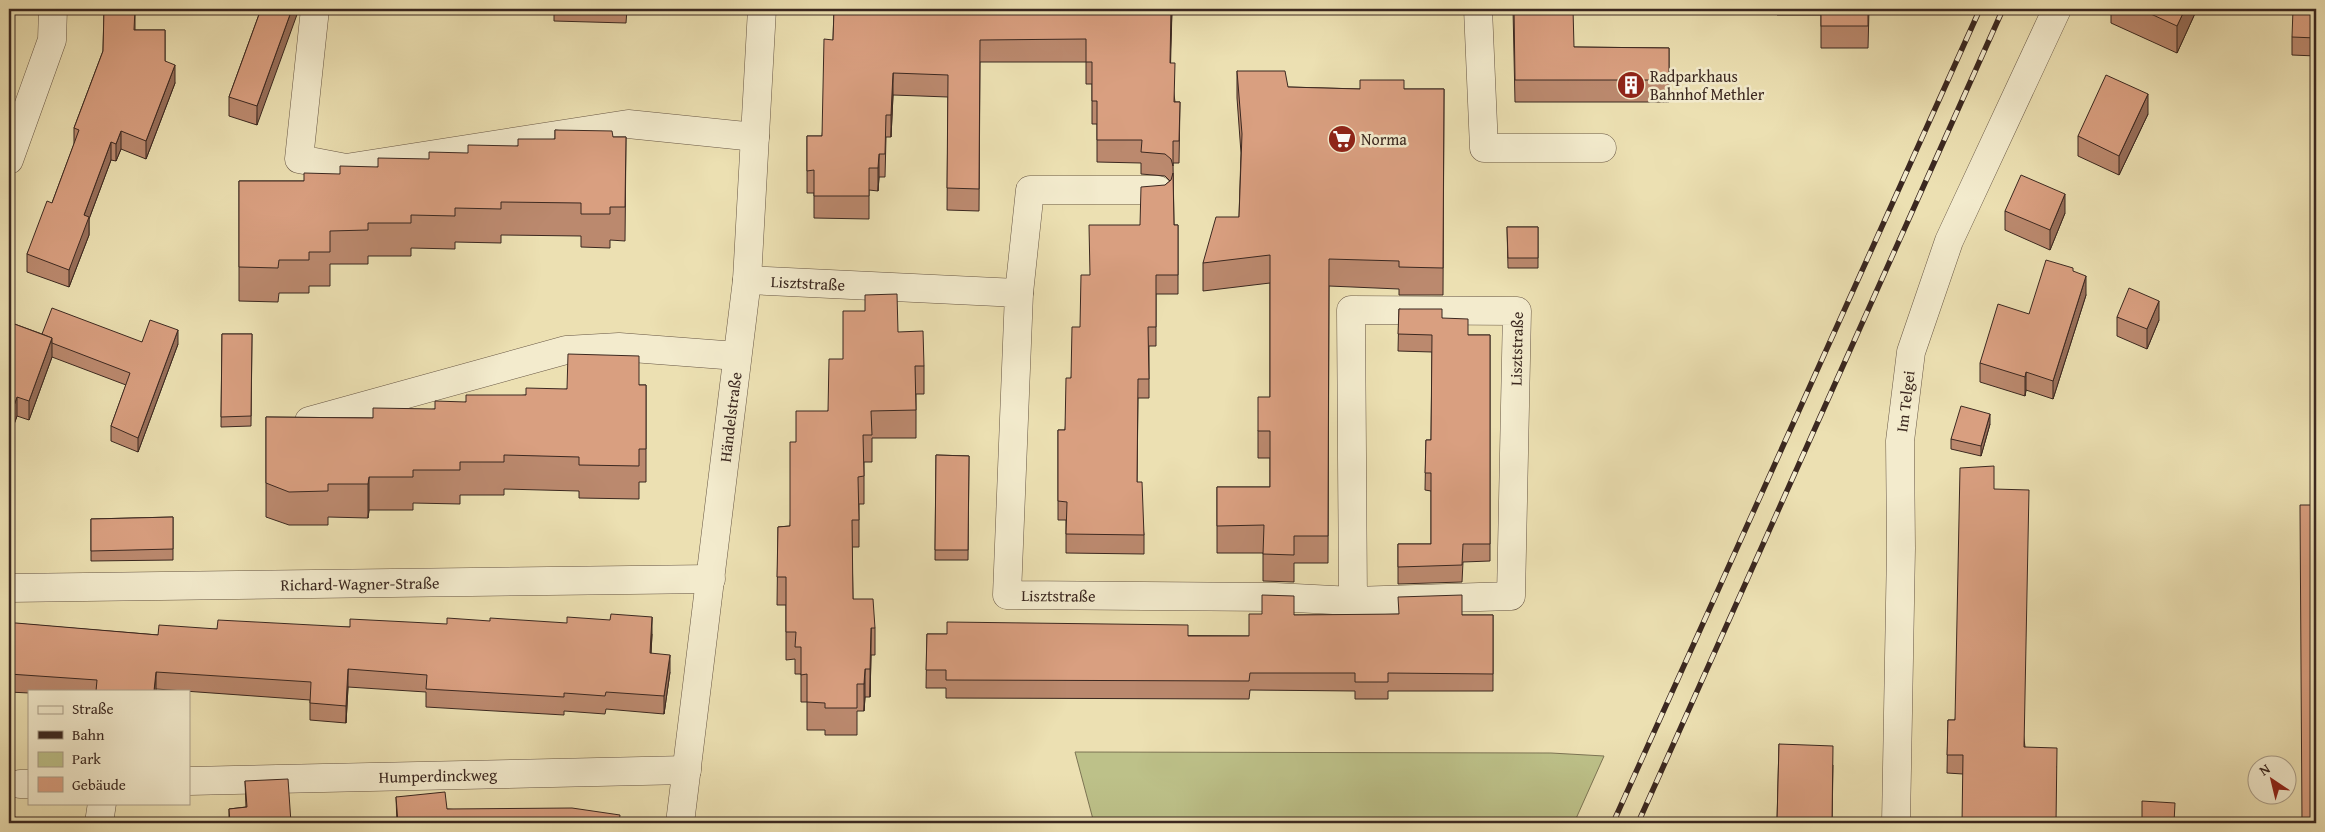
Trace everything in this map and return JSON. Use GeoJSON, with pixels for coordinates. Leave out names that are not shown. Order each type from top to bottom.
{"type":"FeatureCollection","features":[{"type":"Feature","properties":{"kind":"street"},"geometry":{"type":"LineString","coordinates":[[9,160],[52,40],[53,9]]}},
{"type":"Feature","properties":{"kind":"street"},"geometry":{"type":"LineString","coordinates":[[315,9],[300,159],[346,168],[628,124],[754,138]]}},
{"type":"Feature","properties":{"kind":"street","name":"Händelstraße"},"geometry":{"type":"LineString","coordinates":[[680,823],[746,280],[762,9]]}},
{"type":"Feature","properties":{"kind":"street"},"geometry":{"type":"LineString","coordinates":[[1478,9],[1484,148],[1602,148]]}},
{"type":"Feature","properties":{"kind":"street","name":"Im Telgei"},"geometry":{"type":"LineString","coordinates":[[1896,823],[1901,548],[1900,441],[1911,352],[1949,242],[2057,9]]}},
{"type":"Feature","properties":{"kind":"street","name":"Lisztstraße"},"geometry":{"type":"LineString","coordinates":[[1158,190],[1030,190],[1019,293],[1007,595],[1275,597],[1353,601],[1511,596],[1517,311],[1351,310],[1353,601]]}},
{"type":"Feature","properties":{"kind":"street","name":"Lisztstraße"},"geometry":{"type":"LineString","coordinates":[[746,280],[1019,293]]}},
{"type":"Feature","properties":{"kind":"street"},"geometry":{"type":"LineString","coordinates":[[309,421],[566,350],[619,348],[737,356]]}},
{"type":"Feature","properties":{"kind":"street","name":"Richard-Wagner-Straße"},"geometry":{"type":"LineString","coordinates":[[9,588],[711,579]]}},
{"type":"Feature","properties":{"kind":"street","name":"Humperdinckweg"},"geometry":{"type":"LineString","coordinates":[[190,781],[687,770]]}},
{"type":"Feature","properties":{"kind":"street"},"geometry":{"type":"LineString","coordinates":[[99,823],[102,804]]}},
{"type":"Feature","properties":{"kind":"green space"},"geometry":{"type":"Polygon","coordinates":[[[1075,752],[1551,753],[1604,756],[1574,823],[1094,823],[1075,752]]]}},
{"type":"Feature","properties":{"kind":"building"},"geometry":{"type":"Polygon","coordinates":[[[104,9],[135,9],[134,30],[165,30],[165,61],[175,65],[146,141],[121,131],[116,144],[111,142],[84,215],[89,217],[69,270],[27,254],[47,201],[52,203],[79,130],[74,128],[103,51],[104,9]]]}},
{"type":"Feature","properties":{"kind":"building"},"geometry":{"type":"Polygon","coordinates":[[[261,9],[292,9],[257,106],[229,97],[261,9]]]}},
{"type":"Feature","properties":{"kind":"building"},"geometry":{"type":"Polygon","coordinates":[[[834,9],[1171,9],[1170,63],[1175,63],[1174,102],[1180,102],[1179,141],[1173,141],[1173,166],[1171,159],[1165,154],[1141,152],[1142,140],[1097,140],[1097,101],[1092,101],[1092,62],[1086,62],[1086,39],[980,40],[979,189],[947,188],[948,75],[893,73],[891,115],[886,115],[885,154],[879,154],[878,168],[869,168],[869,196],[814,196],[814,170],[807,171],[807,136],[822,136],[824,39],[833,40],[834,9]]]}},
{"type":"Feature","properties":{"kind":"building"},"geometry":{"type":"Polygon","coordinates":[[[1514,9],[1573,9],[1574,47],[1669,48],[1669,80],[1515,80],[1514,9]]]}},
{"type":"Feature","properties":{"kind":"building"},"geometry":{"type":"Polygon","coordinates":[[[1821,9],[1868,9],[1868,26],[1821,26],[1821,9]]]}},
{"type":"Feature","properties":{"kind":"building"},"geometry":{"type":"Polygon","coordinates":[[[2140,9],[2185,9],[2177,26],[2140,9]]]}},
{"type":"Feature","properties":{"kind":"building"},"geometry":{"type":"Polygon","coordinates":[[[2293,9],[2316,9],[2316,38],[2292,37],[2293,9]]]}},
{"type":"Feature","properties":{"kind":"building"},"geometry":{"type":"Polygon","coordinates":[[[1237,71],[1285,71],[1288,87],[1360,89],[1360,80],[1404,80],[1404,89],[1444,89],[1443,268],[1399,267],[1399,261],[1329,259],[1328,536],[1294,536],[1294,555],[1263,554],[1264,525],[1217,526],[1217,487],[1270,487],[1270,431],[1258,431],[1258,397],[1270,397],[1270,255],[1203,263],[1216,217],[1239,217],[1242,134],[1237,71]]]}},
{"type":"Feature","properties":{"kind":"building"},"geometry":{"type":"Polygon","coordinates":[[[2106,75],[2148,94],[2119,156],[2078,136],[2106,75]]]}},
{"type":"Feature","properties":{"kind":"building"},"geometry":{"type":"Polygon","coordinates":[[[555,130],[612,131],[613,137],[626,137],[625,207],[610,207],[610,214],[581,214],[581,203],[501,202],[501,209],[455,208],[455,216],[411,215],[411,223],[368,223],[368,230],[330,231],[330,252],[309,252],[309,260],[279,260],[278,268],[239,267],[239,181],[304,181],[304,173],[340,174],[340,166],[378,167],[378,158],[429,159],[429,152],[468,153],[468,145],[518,146],[518,139],[555,139],[555,130]]]}},
{"type":"Feature","properties":{"kind":"building"},"geometry":{"type":"Polygon","coordinates":[[[1173,173],[1174,225],[1178,225],[1178,275],[1156,275],[1156,327],[1148,327],[1149,379],[1138,379],[1137,482],[1142,482],[1144,535],[1066,534],[1067,502],[1058,501],[1058,430],[1065,430],[1066,378],[1071,378],[1072,327],[1080,327],[1081,275],[1090,275],[1089,225],[1140,225],[1141,187],[1165,185],[1171,180],[1173,173]]]}},
{"type":"Feature","properties":{"kind":"building"},"geometry":{"type":"Polygon","coordinates":[[[2021,175],[2065,194],[2050,230],[2005,211],[2021,175]]]}},
{"type":"Feature","properties":{"kind":"building"},"geometry":{"type":"Polygon","coordinates":[[[1507,227],[1538,227],[1538,258],[1508,258],[1507,227]]]}},
{"type":"Feature","properties":{"kind":"building"},"geometry":{"type":"Polygon","coordinates":[[[2046,260],[2073,268],[2073,271],[2086,276],[2053,381],[2026,372],[2025,377],[1980,363],[1998,304],[2029,314],[2046,260]]]}},
{"type":"Feature","properties":{"kind":"building"},"geometry":{"type":"Polygon","coordinates":[[[2129,288],[2159,301],[2147,329],[2117,317],[2129,288]]]}},
{"type":"Feature","properties":{"kind":"building"},"geometry":{"type":"Polygon","coordinates":[[[897,294],[898,332],[923,331],[924,366],[915,366],[916,410],[871,411],[872,435],[863,435],[864,476],[858,477],[859,520],[852,520],[853,599],[873,599],[875,628],[871,628],[870,669],[865,669],[864,684],[857,684],[857,708],[825,708],[825,703],[807,702],[807,674],[801,675],[801,647],[795,647],[796,632],[786,632],[786,577],[777,577],[778,527],[790,526],[790,442],[796,442],[796,411],[828,411],[829,359],[843,359],[843,311],[865,311],[865,295],[897,294]]]}},
{"type":"Feature","properties":{"kind":"building"},"geometry":{"type":"Polygon","coordinates":[[[52,308],[142,342],[150,320],[178,330],[138,438],[111,426],[130,373],[52,343],[52,338],[42,334],[52,308]]]}},
{"type":"Feature","properties":{"kind":"building"},"geometry":{"type":"Polygon","coordinates":[[[1399,309],[1442,309],[1442,318],[1468,319],[1468,335],[1490,335],[1490,544],[1463,544],[1462,565],[1398,567],[1398,544],[1431,544],[1431,473],[1425,473],[1426,440],[1431,440],[1432,335],[1398,334],[1399,309]]]}},
{"type":"Feature","properties":{"kind":"building"},"geometry":{"type":"Polygon","coordinates":[[[9,322],[52,338],[29,401],[17,397],[9,420],[9,322]]]}},
{"type":"Feature","properties":{"kind":"building"},"geometry":{"type":"Polygon","coordinates":[[[222,334],[252,334],[251,416],[221,417],[222,334]]]}},
{"type":"Feature","properties":{"kind":"building"},"geometry":{"type":"Polygon","coordinates":[[[568,354],[639,356],[639,385],[646,385],[646,449],[639,449],[639,466],[579,465],[579,457],[504,455],[504,462],[460,462],[460,470],[413,470],[413,477],[369,477],[368,484],[328,484],[328,491],[289,492],[266,483],[266,417],[373,418],[373,408],[435,409],[435,401],[466,402],[466,395],[526,395],[526,388],[567,389],[568,354]]]}},
{"type":"Feature","properties":{"kind":"building"},"geometry":{"type":"Polygon","coordinates":[[[1961,406],[1990,414],[1981,446],[1951,439],[1961,406]]]}},
{"type":"Feature","properties":{"kind":"building"},"geometry":{"type":"Polygon","coordinates":[[[936,455],[969,456],[968,550],[935,550],[936,455]]]}},
{"type":"Feature","properties":{"kind":"building"},"geometry":{"type":"Polygon","coordinates":[[[1994,466],[1994,489],[2029,490],[2024,747],[2057,748],[2056,823],[1962,823],[1963,755],[1947,755],[1948,720],[1955,720],[1960,468],[1994,466]]]}},
{"type":"Feature","properties":{"kind":"building"},"geometry":{"type":"Polygon","coordinates":[[[2300,505],[2316,505],[2316,823],[2302,823],[2300,505]]]}},
{"type":"Feature","properties":{"kind":"building"},"geometry":{"type":"Polygon","coordinates":[[[173,517],[173,549],[91,551],[91,519],[173,517]]]}},
{"type":"Feature","properties":{"kind":"building"},"geometry":{"type":"Polygon","coordinates":[[[1262,595],[1294,596],[1294,615],[1399,614],[1398,597],[1462,595],[1462,615],[1493,615],[1493,674],[1388,673],[1388,682],[1355,682],[1355,673],[1250,673],[1249,681],[946,680],[946,670],[926,670],[927,634],[947,634],[947,622],[1188,625],[1188,636],[1249,636],[1249,614],[1262,614],[1262,595]]]}},
{"type":"Feature","properties":{"kind":"building"},"geometry":{"type":"Polygon","coordinates":[[[611,614],[652,617],[650,653],[670,655],[664,696],[606,692],[605,696],[564,693],[564,697],[426,689],[427,675],[348,669],[346,706],[310,703],[311,682],[156,672],[154,690],[96,690],[97,680],[9,674],[9,623],[158,635],[159,625],[217,629],[218,620],[350,627],[350,619],[447,624],[447,618],[490,621],[490,618],[567,623],[567,617],[610,620],[611,614]]]}},
{"type":"Feature","properties":{"kind":"building"},"geometry":{"type":"Polygon","coordinates":[[[1779,744],[1833,746],[1832,823],[1785,823],[1785,821],[1777,821],[1779,744]]]}},
{"type":"Feature","properties":{"kind":"building"},"geometry":{"type":"Polygon","coordinates":[[[288,779],[291,823],[230,823],[229,809],[247,807],[245,781],[288,779]]]}},
{"type":"Feature","properties":{"kind":"building"},"geometry":{"type":"Polygon","coordinates":[[[445,792],[447,809],[572,808],[620,815],[619,823],[398,823],[396,797],[445,792]]]}},
{"type":"Feature","properties":{"kind":"building"},"geometry":{"type":"Polygon","coordinates":[[[2142,801],[2175,803],[2174,823],[2142,823],[2142,801]]]}},
{"type":"Feature","properties":{"kind":"building"},"geometry":{"type":"Polygon","coordinates":[[[9,809],[20,823],[9,823],[9,809]]]}},
{"type":"Feature","properties":{"kind":"railway"},"geometry":{"type":"LineString","coordinates":[[1613,823],[1980,9]]}},
{"type":"Feature","properties":{"kind":"railway"},"geometry":{"type":"LineString","coordinates":[[1638,823],[2003,9]]}},
{"type":"Feature","properties":{"kind":"place","name":"Radparkhaus Bahnhof Methler"},"geometry":{"type":"Point","coordinates":[1631,85]}},
{"type":"Feature","properties":{"kind":"place","name":"Norma"},"geometry":{"type":"Point","coordinates":[1342,139]}}]}
